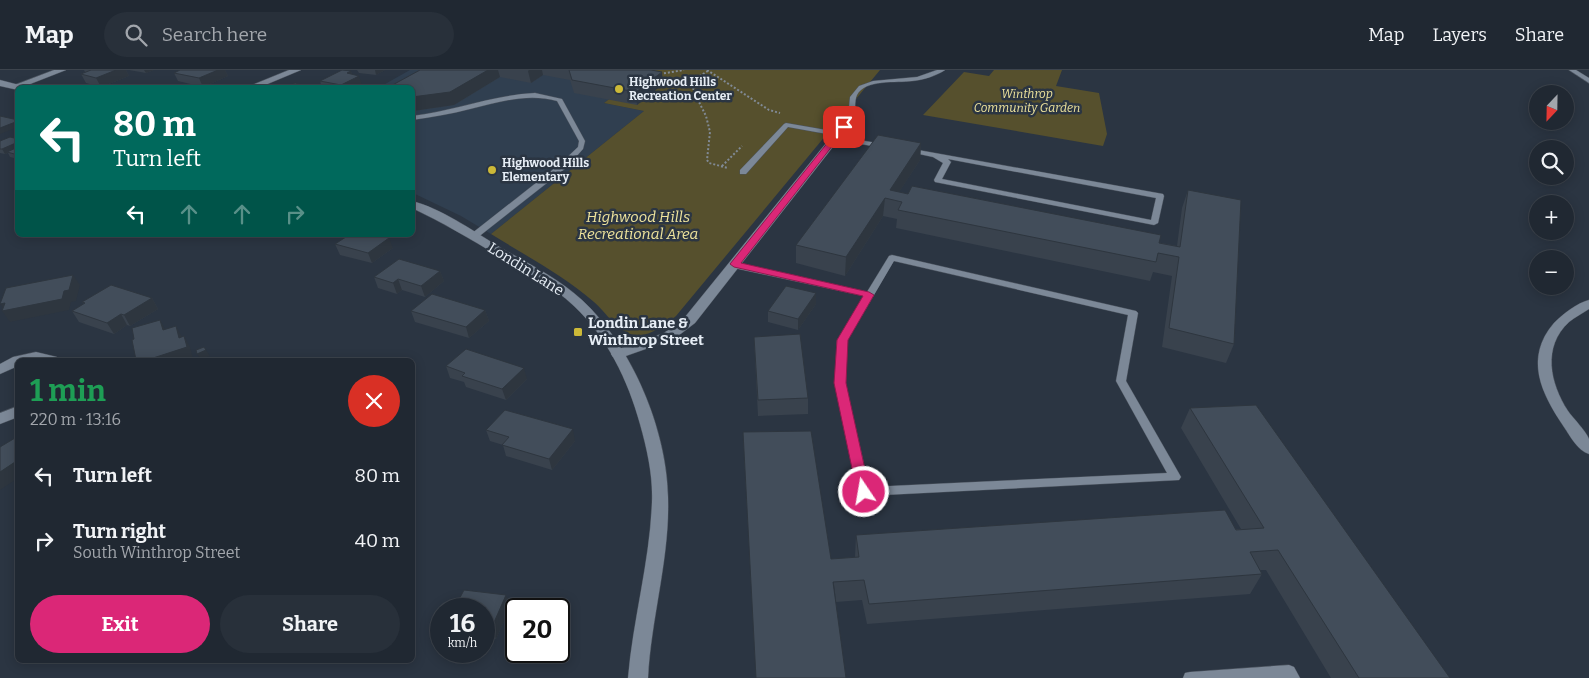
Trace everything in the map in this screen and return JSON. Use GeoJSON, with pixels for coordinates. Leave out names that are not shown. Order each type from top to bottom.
{"type":"FeatureCollection","features":[{"type":"Feature","properties":{"kind":"street"},"geometry":{"type":"LineString","coordinates":[[23,85],[62,70]]}},
{"type":"Feature","properties":{"kind":"street"},"geometry":{"type":"LineString","coordinates":[[257,85],[297,70]]}},
{"type":"Feature","properties":{"kind":"street"},"geometry":{"type":"LineString","coordinates":[[0,83],[15,86]]}},
{"type":"Feature","properties":{"kind":"street"},"geometry":{"type":"LineString","coordinates":[[618,354],[669,336],[690,320],[851,118]]}},
{"type":"Feature","properties":{"kind":"street","name":"Londin Lane"},"geometry":{"type":"LineString","coordinates":[[415,206],[474,236],[545,278],[578,304],[597,324],[618,354],[635,388],[647,422],[656,458],[660,507],[638,678]]}},
{"type":"Feature","properties":{"kind":"street"},"geometry":{"type":"LineString","coordinates":[[1589,304],[1573,312],[1557,326],[1545,348],[1542,367],[1549,390],[1564,418],[1589,449]]}},
{"type":"Feature","properties":{"kind":"street"},"geometry":{"type":"LineString","coordinates":[[27,358],[36,356],[44,358]]}},
{"type":"Feature","properties":{"kind":"street"},"geometry":{"type":"LineString","coordinates":[[0,370],[15,362]]}},
{"type":"Feature","properties":{"kind":"street"},"geometry":{"type":"LineString","coordinates":[[0,419],[15,413]]}},
{"type":"Feature","properties":{"kind":"lane"},"geometry":{"type":"LineString","coordinates":[[851,118],[854,110],[852,98],[856,91],[866,85],[929,76],[942,70]]}},
{"type":"Feature","properties":{"kind":"lane"},"geometry":{"type":"LineString","coordinates":[[1572,70],[1589,81]]}},
{"type":"Feature","properties":{"kind":"lane"},"geometry":{"type":"LineString","coordinates":[[415,118],[457,111],[512,97],[532,94],[550,96],[560,100],[582,140],[580,148],[563,166],[474,236]]}},
{"type":"Feature","properties":{"kind":"lane"},"geometry":{"type":"LineString","coordinates":[[743,172],[786,125],[890,147]]}},
{"type":"Feature","properties":{"kind":"lane"},"geometry":{"type":"LineString","coordinates":[[899,149],[936,154],[1160,196],[1154,223],[938,180],[947,162],[936,154]]}},
{"type":"Feature","properties":{"kind":"lane"},"geometry":{"type":"LineString","coordinates":[[892,258],[1133,313],[1121,380],[1175,477],[864,492],[840,383],[842,340],[869,295],[892,258]]}},
{"type":"Feature","properties":{"kind":"lane"},"geometry":{"type":"LineString","coordinates":[[734,264],[869,295]]}},
{"type":"Feature","properties":{"kind":"lane"},"geometry":{"type":"LineString","coordinates":[[1190,678],[1289,671],[1293,678]]}},
{"type":"Feature","properties":{"kind":"path"},"geometry":{"type":"LineString","coordinates":[[660,74],[684,70]]}},
{"type":"Feature","properties":{"kind":"path"},"geometry":{"type":"LineString","coordinates":[[743,172],[709,163],[707,160],[711,133],[708,118],[693,90],[696,78],[708,70],[769,110],[784,114]]}},
{"type":"Feature","properties":{"kind":"shaded area","name":"Highwood Hills Elementary"},"geometry":{"type":"Polygon","coordinates":[[[410,70],[649,70],[604,103],[644,111],[491,234],[461,216],[415,194],[415,85],[383,85],[410,70]]]}},
{"type":"Feature","properties":{"kind":"green space","name":"Highwood Hills Recreational Area"},"geometry":{"type":"Polygon","coordinates":[[[649,70],[880,70],[676,316],[654,331],[647,334],[634,335],[618,327],[594,302],[570,283],[491,234],[644,111],[604,103],[649,70]]]}},
{"type":"Feature","properties":{"kind":"green space","name":"Winthrop Community Garden"},"geometry":{"type":"Polygon","coordinates":[[[994,70],[1062,70],[1056,86],[1099,93],[1107,134],[1103,146],[923,115],[964,72],[989,76],[994,70]]]}},
{"type":"Feature","properties":{"kind":"building"},"geometry":{"type":"Polygon","coordinates":[[[91,70],[116,70],[96,78],[81,74],[91,70]]]}},
{"type":"Feature","properties":{"kind":"building"},"geometry":{"type":"Polygon","coordinates":[[[180,70],[218,70],[199,78],[174,73],[180,70]]]}},
{"type":"Feature","properties":{"kind":"building"},"geometry":{"type":"Polygon","coordinates":[[[342,70],[351,71],[347,73],[359,76],[341,85],[320,81],[342,70]]]}},
{"type":"Feature","properties":{"kind":"building"},"geometry":{"type":"Polygon","coordinates":[[[420,70],[488,70],[450,92],[415,97],[415,85],[392,85],[420,70]]]}},
{"type":"Feature","properties":{"kind":"building"},"geometry":{"type":"Polygon","coordinates":[[[569,70],[651,70],[662,72],[636,92],[572,80],[569,70]]]}},
{"type":"Feature","properties":{"kind":"building"},"geometry":{"type":"Polygon","coordinates":[[[0,116],[15,119],[15,122],[0,128],[0,116]]]}},
{"type":"Feature","properties":{"kind":"building"},"geometry":{"type":"Polygon","coordinates":[[[878,135],[921,143],[890,190],[908,194],[912,186],[1161,235],[1159,243],[1180,247],[1188,190],[1241,200],[1234,344],[1169,328],[1179,257],[1158,253],[1156,262],[898,210],[902,202],[885,198],[846,257],[796,245],[878,135]]]}},
{"type":"Feature","properties":{"kind":"building"},"geometry":{"type":"Polygon","coordinates":[[[10,137],[15,138],[15,143],[2,149],[0,149],[0,141],[10,137]]]}},
{"type":"Feature","properties":{"kind":"building"},"geometry":{"type":"Polygon","coordinates":[[[15,148],[15,154],[7,152],[15,148]]]}},
{"type":"Feature","properties":{"kind":"building"},"geometry":{"type":"Polygon","coordinates":[[[346,237],[389,238],[368,253],[335,244],[346,237]]]}},
{"type":"Feature","properties":{"kind":"building"},"geometry":{"type":"Polygon","coordinates":[[[399,259],[440,271],[421,286],[398,279],[393,283],[374,277],[399,259]]]}},
{"type":"Feature","properties":{"kind":"building"},"geometry":{"type":"Polygon","coordinates":[[[73,275],[69,290],[64,291],[62,299],[2,311],[5,303],[0,304],[6,288],[73,275]]]}},
{"type":"Feature","properties":{"kind":"building"},"geometry":{"type":"Polygon","coordinates":[[[111,285],[152,298],[107,323],[72,311],[85,303],[82,302],[111,285]]]}},
{"type":"Feature","properties":{"kind":"building"},"geometry":{"type":"Polygon","coordinates":[[[786,286],[816,293],[798,319],[768,311],[786,286]]]}},
{"type":"Feature","properties":{"kind":"building"},"geometry":{"type":"Polygon","coordinates":[[[432,294],[485,310],[466,327],[411,311],[432,294]]]}},
{"type":"Feature","properties":{"kind":"building"},"geometry":{"type":"Polygon","coordinates":[[[160,320],[163,330],[176,326],[179,338],[184,336],[187,347],[153,358],[136,358],[132,328],[160,320]]]}},
{"type":"Feature","properties":{"kind":"building"},"geometry":{"type":"Polygon","coordinates":[[[800,334],[808,398],[758,400],[754,337],[800,334]]]}},
{"type":"Feature","properties":{"kind":"building"},"geometry":{"type":"Polygon","coordinates":[[[204,347],[206,350],[197,354],[196,350],[204,347]]]}},
{"type":"Feature","properties":{"kind":"building"},"geometry":{"type":"Polygon","coordinates":[[[466,349],[524,368],[502,389],[462,376],[465,373],[446,366],[466,349]]]}},
{"type":"Feature","properties":{"kind":"building"},"geometry":{"type":"Polygon","coordinates":[[[1256,405],[1450,678],[1359,678],[1278,550],[1250,552],[1262,574],[869,604],[864,580],[833,582],[846,678],[756,678],[743,432],[811,431],[831,559],[859,557],[856,535],[1225,510],[1236,530],[1264,528],[1190,408],[1256,405]]]}},
{"type":"Feature","properties":{"kind":"building"},"geometry":{"type":"Polygon","coordinates":[[[505,410],[573,429],[549,459],[502,445],[509,437],[486,430],[505,410]]]}},
{"type":"Feature","properties":{"kind":"building"},"geometry":{"type":"Polygon","coordinates":[[[15,438],[15,462],[0,472],[0,447],[15,438]]]}},
{"type":"Feature","properties":{"kind":"building"},"geometry":{"type":"Polygon","coordinates":[[[464,590],[506,595],[495,620],[495,598],[460,598],[464,590]]]}},
{"type":"Feature","properties":{"kind":"place","name":"Highwood Hills Recreation Center"},"geometry":{"type":"Point","coordinates":[619,89]}},
{"type":"Feature","properties":{"kind":"place","name":"Highwood Hills Elementary"},"geometry":{"type":"Point","coordinates":[492,170]}},
{"type":"Feature","properties":{"kind":"place","name":"Londin Lane & Winthrop Street"},"geometry":{"type":"Point","coordinates":[578,332]}},
{"type":"Feature","properties":{"kind":"route"},"geometry":{"type":"LineString","coordinates":[[844,127],[734,264],[869,295],[842,340],[840,383],[864,492]]}}]}
